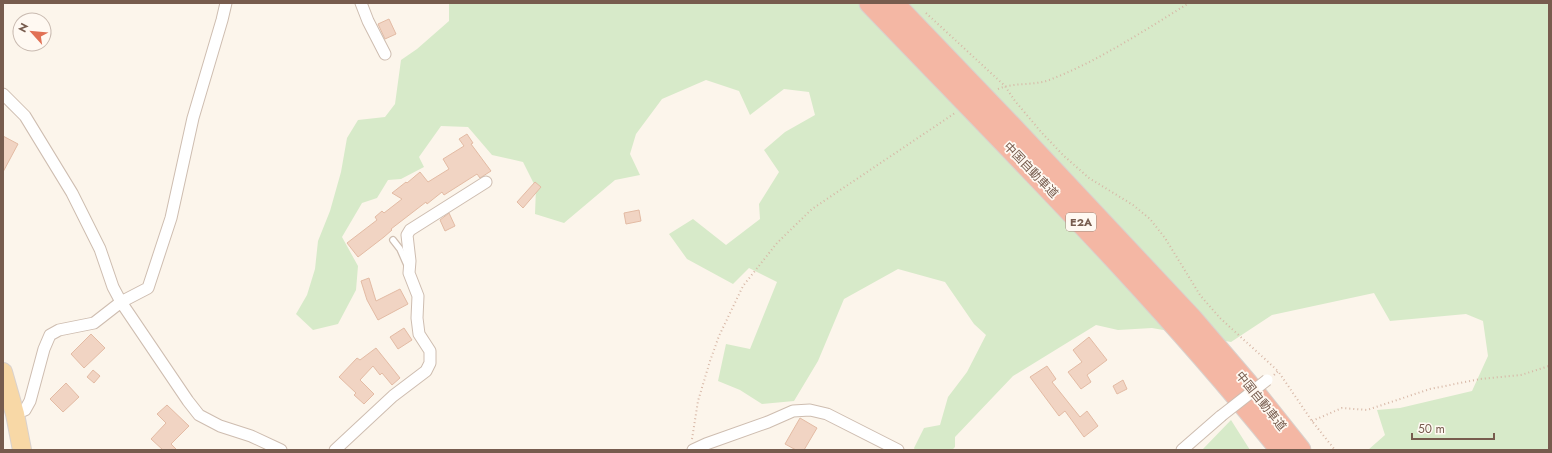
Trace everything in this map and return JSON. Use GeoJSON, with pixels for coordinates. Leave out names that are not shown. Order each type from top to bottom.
{"type":"FeatureCollection","features":[{"type":"Feature","properties":{"kind":"highway","name":"中国自動車道"},"geometry":{"type":"LineString","coordinates":[[870,3],[1095,237],[1175,323],[1234,391],[1281,450]]}},
{"type":"Feature","properties":{"kind":"highway","name":"中国自動車道"},"geometry":{"type":"LineString","coordinates":[[893,3],[1192,319],[1246,382],[1300,450]]}},
{"type":"Feature","properties":{"kind":"main road"},"geometry":{"type":"LineString","coordinates":[[3,372],[15,414],[22,450]]}},
{"type":"Feature","properties":{"kind":"street"},"geometry":{"type":"LineString","coordinates":[[15,414],[25,410],[30,401],[44,349],[50,335],[59,330],[94,323],[121,302],[148,288],[171,218],[193,118],[226,3]]}},
{"type":"Feature","properties":{"kind":"street"},"geometry":{"type":"LineString","coordinates":[[361,3],[368,21],[385,54]]}},
{"type":"Feature","properties":{"kind":"street"},"geometry":{"type":"LineString","coordinates":[[3,94],[25,116],[72,193],[100,249],[113,287],[121,302],[167,371],[199,415],[220,426],[251,436],[281,450]]}},
{"type":"Feature","properties":{"kind":"street"},"geometry":{"type":"LineString","coordinates":[[335,450],[393,396],[426,371],[430,362],[430,351],[419,334],[417,318],[418,296],[409,273],[410,261],[407,235],[410,230],[486,182]]}},
{"type":"Feature","properties":{"kind":"street"},"geometry":{"type":"LineString","coordinates":[[1182,450],[1221,416],[1267,380]]}},
{"type":"Feature","properties":{"kind":"street"},"geometry":{"type":"LineString","coordinates":[[692,446],[706,444],[768,422],[793,411],[810,410],[827,414],[898,450]]}},
{"type":"Feature","properties":{"kind":"lane"},"geometry":{"type":"LineString","coordinates":[[392,240],[400,249],[409,273]]}},
{"type":"Feature","properties":{"kind":"path"},"geometry":{"type":"LineString","coordinates":[[991,92],[1005,86],[1048,80],[1093,60],[1189,3]]}},
{"type":"Feature","properties":{"kind":"path"},"geometry":{"type":"LineString","coordinates":[[925,12],[1005,86],[1015,101],[1064,156],[1089,178],[1133,205],[1150,219],[1165,238],[1200,294],[1220,318],[1278,372],[1312,421],[1335,450]]}},
{"type":"Feature","properties":{"kind":"path"},"geometry":{"type":"LineString","coordinates":[[692,446],[698,401],[710,361],[720,336],[743,286],[777,242],[812,209],[955,113]]}},
{"type":"Feature","properties":{"kind":"path"},"geometry":{"type":"LineString","coordinates":[[1312,421],[1342,408],[1367,410],[1430,389],[1480,379],[1521,375],[1549,366]]}},
{"type":"Feature","properties":{"kind":"path"},"geometry":{"type":"LineString","coordinates":[[1267,380],[1278,372]]}},
{"type":"Feature","properties":{"kind":"green space"},"geometry":{"type":"Polygon","coordinates":[[[449,3],[1549,3],[1549,450],[1368,450],[1385,435],[1377,410],[1400,408],[1472,391],[1488,356],[1483,321],[1466,314],[1390,321],[1374,293],[1272,315],[1231,342],[1152,328],[1118,330],[1096,325],[1013,376],[955,437],[955,447],[952,450],[915,450],[914,448],[924,428],[940,425],[948,397],[967,372],[986,335],[974,324],[945,282],[898,269],[844,299],[818,361],[794,401],[762,404],[740,390],[718,381],[726,344],[750,349],[777,282],[749,268],[733,284],[687,259],[669,234],[693,219],[726,245],[760,219],[759,204],[779,172],[764,150],[785,132],[815,115],[809,92],[784,89],[750,115],[739,91],[706,80],[662,99],[636,134],[630,154],[640,175],[615,180],[564,223],[535,214],[536,188],[523,162],[492,155],[468,127],[441,126],[419,157],[424,167],[401,179],[388,180],[377,198],[362,203],[342,237],[358,266],[356,290],[338,324],[313,330],[296,314],[307,295],[315,269],[318,241],[330,211],[341,172],[347,138],[358,120],[385,117],[395,104],[401,60],[417,49],[449,21],[449,3]]]}},
{"type":"Feature","properties":{"kind":"green space"},"geometry":{"type":"Polygon","coordinates":[[[1231,420],[1250,450],[1202,450],[1231,420]]]}},
{"type":"Feature","properties":{"kind":"building"},"geometry":{"type":"Polygon","coordinates":[[[389,19],[396,34],[385,39],[378,24],[389,19]]]}},
{"type":"Feature","properties":{"kind":"building"},"geometry":{"type":"Polygon","coordinates":[[[467,134],[473,143],[471,144],[491,171],[480,178],[477,174],[444,195],[442,192],[427,204],[426,202],[358,257],[347,243],[377,220],[375,217],[382,211],[384,213],[402,199],[392,193],[406,182],[407,183],[420,172],[428,182],[449,169],[443,159],[464,146],[459,139],[467,134]]]}},
{"type":"Feature","properties":{"kind":"building"},"geometry":{"type":"Polygon","coordinates":[[[3,136],[18,144],[3,172],[3,136]]]}},
{"type":"Feature","properties":{"kind":"building"},"geometry":{"type":"Polygon","coordinates":[[[535,182],[541,187],[523,208],[517,202],[535,182]]]}},
{"type":"Feature","properties":{"kind":"building"},"geometry":{"type":"Polygon","coordinates":[[[639,210],[641,221],[626,224],[624,213],[639,210]]]}},
{"type":"Feature","properties":{"kind":"building"},"geometry":{"type":"Polygon","coordinates":[[[449,213],[455,226],[445,231],[440,220],[449,213]]]}},
{"type":"Feature","properties":{"kind":"building"},"geometry":{"type":"Polygon","coordinates":[[[369,278],[376,301],[400,289],[408,304],[378,320],[367,300],[361,281],[369,278]]]}},
{"type":"Feature","properties":{"kind":"building"},"geometry":{"type":"Polygon","coordinates":[[[404,328],[412,340],[398,349],[390,337],[404,328]]]}},
{"type":"Feature","properties":{"kind":"building"},"geometry":{"type":"Polygon","coordinates":[[[91,334],[105,348],[84,368],[71,354],[91,334]]]}},
{"type":"Feature","properties":{"kind":"building"},"geometry":{"type":"Polygon","coordinates":[[[1089,337],[1107,360],[1087,375],[1091,382],[1081,389],[1068,372],[1082,362],[1073,350],[1089,337]]]}},
{"type":"Feature","properties":{"kind":"building"},"geometry":{"type":"Polygon","coordinates":[[[376,348],[400,378],[392,385],[382,373],[380,375],[373,366],[360,380],[374,394],[364,404],[354,395],[356,393],[339,377],[357,358],[360,360],[376,348]]]}},
{"type":"Feature","properties":{"kind":"building"},"geometry":{"type":"Polygon","coordinates":[[[1047,366],[1056,379],[1052,382],[1080,417],[1087,411],[1098,426],[1084,437],[1065,411],[1059,416],[1030,377],[1047,366]]]}},
{"type":"Feature","properties":{"kind":"building"},"geometry":{"type":"Polygon","coordinates":[[[93,370],[100,376],[94,383],[87,377],[93,370]]]}},
{"type":"Feature","properties":{"kind":"building"},"geometry":{"type":"Polygon","coordinates":[[[1123,380],[1127,389],[1117,394],[1113,386],[1123,380]]]}},
{"type":"Feature","properties":{"kind":"building"},"geometry":{"type":"Polygon","coordinates":[[[66,383],[79,397],[63,412],[50,399],[66,383]]]}},
{"type":"Feature","properties":{"kind":"building"},"geometry":{"type":"Polygon","coordinates":[[[167,405],[189,426],[171,444],[177,450],[163,450],[151,439],[166,423],[157,414],[167,405]]]}},
{"type":"Feature","properties":{"kind":"building"},"geometry":{"type":"Polygon","coordinates":[[[800,418],[817,428],[804,450],[796,450],[785,444],[800,418]]]}}]}
